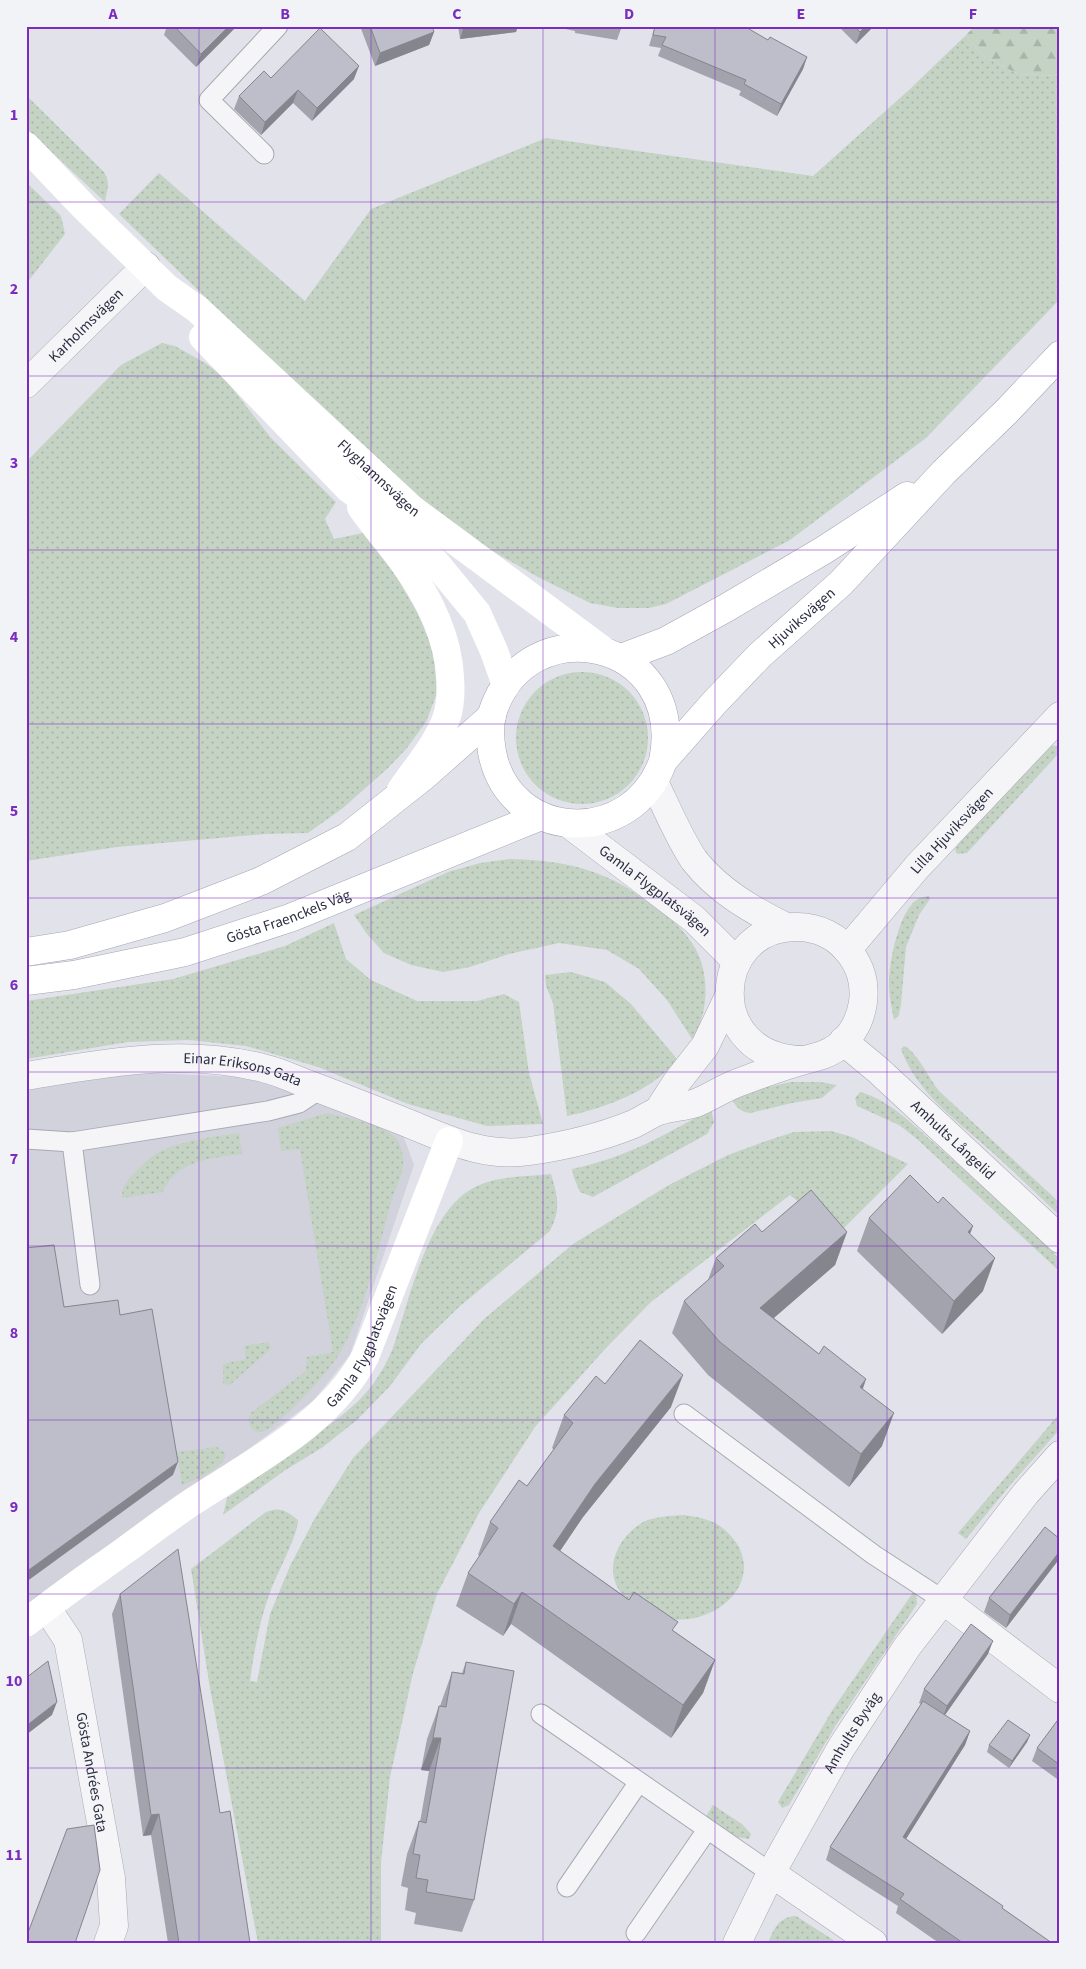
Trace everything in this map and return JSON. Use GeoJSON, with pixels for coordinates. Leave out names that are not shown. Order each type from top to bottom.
{"type":"FeatureCollection","features":[{"type":"Feature","properties":{"kind":"main road","name":"Flyghamnsvägen"},"geometry":{"type":"LineString","coordinates":[[26,146],[84,207],[167,288],[197,309],[412,509],[612,654]]}},
{"type":"Feature","properties":{"kind":"main road","name":"Flyghamnsvägen"},"geometry":{"type":"LineString","coordinates":[[167,288],[187,320],[349,490],[375,528],[400,558],[430,606],[444,639],[450,666],[451,692],[446,719],[434,742],[394,800]]}},
{"type":"Feature","properties":{"kind":"main road","name":"Hjuviksvägen"},"geometry":{"type":"LineString","coordinates":[[658,772],[760,655],[841,583],[944,472],[1007,411],[1060,355]]}},
{"type":"Feature","properties":{"kind":"main road","name":"Hjuviksvägen"},"geometry":{"type":"LineString","coordinates":[[612,654],[666,641],[824,550],[944,472]]}},
{"type":"Feature","properties":{"kind":"main road","name":"Flyghamnsvägen"},"geometry":{"type":"LineString","coordinates":[[349,490],[400,526],[435,562],[477,613],[506,685]]}},
{"type":"Feature","properties":{"kind":"main road"},"geometry":{"type":"LineString","coordinates":[[582,647],[612,654],[637,670],[650,684],[660,702],[666,721],[667,742],[658,772],[638,801],[617,815],[594,823],[569,824],[541,816],[521,804],[505,785],[494,764],[490,740],[492,716],[506,685],[521,668],[539,656],[560,649],[582,647]]}},
{"type":"Feature","properties":{"kind":"main road"},"geometry":{"type":"LineString","coordinates":[[26,952],[70,945],[165,918],[261,881],[347,837],[424,776],[492,716]]}},
{"type":"Feature","properties":{"kind":"main road","name":"Gösta Fraenckels Väg"},"geometry":{"type":"LineString","coordinates":[[26,980],[74,975],[185,952],[290,918],[541,816]]}},
{"type":"Feature","properties":{"kind":"main road","name":"Gamla Flygplatsvägen"},"geometry":{"type":"LineString","coordinates":[[36,1615],[187,1506],[285,1441],[321,1414],[337,1398],[349,1384],[365,1357],[449,1141]]}},
{"type":"Feature","properties":{"kind":"street","name":"Karholmsvägen"},"geometry":{"type":"LineString","coordinates":[[26,384],[146,266]]}},
{"type":"Feature","properties":{"kind":"street","name":"Lilla Hjuviksvägen"},"geometry":{"type":"LineString","coordinates":[[847,950],[916,867],[1060,716]]}},
{"type":"Feature","properties":{"kind":"street"},"geometry":{"type":"LineString","coordinates":[[658,772],[693,858],[706,874],[750,909],[786,927]]}},
{"type":"Feature","properties":{"kind":"street","name":"Gamla Flygplatsvägen"},"geometry":{"type":"LineString","coordinates":[[569,824],[694,919],[737,962]]}},
{"type":"Feature","properties":{"kind":"street"},"geometry":{"type":"LineString","coordinates":[[449,1141],[489,1152],[526,1152],[599,1136],[634,1124],[658,1111],[693,1104],[737,1083],[826,1054],[843,1042],[858,1021],[864,996],[860,971],[855,960],[839,941],[820,930],[808,927],[786,927],[757,939],[746,950],[737,962],[731,979],[730,996],[736,1023],[753,1045],[765,1053],[778,1058],[805,1060]]}},
{"type":"Feature","properties":{"kind":"street"},"geometry":{"type":"LineString","coordinates":[[658,1111],[676,1083],[706,1046],[730,996]]}},
{"type":"Feature","properties":{"kind":"street","name":"Amhults Långelid"},"geometry":{"type":"LineString","coordinates":[[843,1042],[878,1070],[1060,1239]]}},
{"type":"Feature","properties":{"kind":"street","name":"Einar Eriksons Gata"},"geometry":{"type":"LineString","coordinates":[[26,1076],[115,1062],[187,1057],[233,1062],[267,1069],[449,1141]]}},
{"type":"Feature","properties":{"kind":"street","name":"Amhults Byväg"},"geometry":{"type":"LineString","coordinates":[[737,1943],[771,1873],[842,1748],[907,1647],[1026,1493],[1060,1455]]}},
{"type":"Feature","properties":{"kind":"street"},"geometry":{"type":"LineString","coordinates":[[943,1600],[1060,1688]]}},
{"type":"Feature","properties":{"kind":"street","name":"Gösta Andrées Gata"},"geometry":{"type":"LineString","coordinates":[[36,1615],[68,1640],[111,1878],[114,1926],[108,1943]]}},
{"type":"Feature","properties":{"kind":"street"},"geometry":{"type":"LineString","coordinates":[[771,1873],[873,1943]]}},
{"type":"Feature","properties":{"kind":"lane"},"geometry":{"type":"LineString","coordinates":[[264,154],[209,100],[278,26]]}},
{"type":"Feature","properties":{"kind":"lane"},"geometry":{"type":"LineString","coordinates":[[26,1139],[72,1142],[268,1111],[299,1103],[320,1089]]}},
{"type":"Feature","properties":{"kind":"lane"},"geometry":{"type":"LineString","coordinates":[[72,1142],[90,1285]]}},
{"type":"Feature","properties":{"kind":"lane"},"geometry":{"type":"LineString","coordinates":[[684,1414],[874,1555],[943,1600]]}},
{"type":"Feature","properties":{"kind":"lane"},"geometry":{"type":"LineString","coordinates":[[542,1714],[771,1873]]}},
{"type":"Feature","properties":{"kind":"lane"},"geometry":{"type":"LineString","coordinates":[[567,1887],[639,1782]]}},
{"type":"Feature","properties":{"kind":"lane"},"geometry":{"type":"LineString","coordinates":[[636,1933],[707,1830]]}},
{"type":"Feature","properties":{"kind":"shaded area"},"geometry":{"type":"Polygon","coordinates":[[[127,1072],[242,1077],[346,1109],[402,1132],[414,1165],[350,1355],[313,1401],[26,1615],[26,1087],[127,1072]]]}},
{"type":"Feature","properties":{"kind":"green space"},"geometry":{"type":"Polygon","coordinates":[[[975,26],[1060,26],[1060,76],[1018,74],[985,57],[965,36],[975,26]]]}},
{"type":"Feature","properties":{"kind":"green space"},"geometry":{"type":"Polygon","coordinates":[[[965,36],[985,57],[1018,74],[1060,76],[1060,299],[926,438],[790,540],[666,604],[649,608],[618,608],[590,603],[538,577],[472,539],[385,470],[119,214],[159,173],[305,301],[371,209],[546,138],[813,176],[910,89],[965,36]]]}},
{"type":"Feature","properties":{"kind":"green space"},"geometry":{"type":"Polygon","coordinates":[[[26,95],[104,172],[108,183],[105,202],[26,128],[26,95]]]}},
{"type":"Feature","properties":{"kind":"green space"},"geometry":{"type":"Polygon","coordinates":[[[26,182],[61,216],[65,234],[26,284],[26,182]]]}},
{"type":"Feature","properties":{"kind":"green space"},"geometry":{"type":"Polygon","coordinates":[[[162,343],[175,346],[222,375],[271,438],[336,502],[325,519],[334,539],[363,533],[395,574],[418,614],[430,642],[437,670],[437,693],[426,722],[407,748],[388,768],[343,808],[308,833],[265,834],[117,847],[26,861],[26,462],[121,365],[162,343]]]}},
{"type":"Feature","properties":{"kind":"green space"},"geometry":{"type":"Polygon","coordinates":[[[582,672],[595,673],[607,677],[629,691],[643,713],[647,725],[647,751],[643,763],[629,785],[607,799],[595,803],[582,804],[569,803],[557,799],[535,785],[521,763],[517,751],[516,738],[517,725],[521,713],[535,691],[557,677],[569,673],[582,672]]]}},
{"type":"Feature","properties":{"kind":"green space"},"geometry":{"type":"Polygon","coordinates":[[[1051,745],[1060,747],[1060,752],[967,853],[957,854],[955,850],[960,840],[1051,745]]]}},
{"type":"Feature","properties":{"kind":"green space"},"geometry":{"type":"Polygon","coordinates":[[[510,859],[537,860],[563,864],[602,875],[653,903],[676,924],[686,935],[700,958],[705,982],[706,994],[702,1018],[692,1039],[667,1000],[639,969],[607,950],[559,943],[509,954],[470,967],[443,972],[411,965],[384,953],[367,934],[354,915],[448,872],[480,863],[510,859]]]}},
{"type":"Feature","properties":{"kind":"green space"},"geometry":{"type":"Polygon","coordinates":[[[929,896],[930,899],[919,915],[906,947],[901,1004],[899,1015],[894,1020],[889,976],[896,939],[905,914],[911,905],[919,898],[929,896]]]}},
{"type":"Feature","properties":{"kind":"green space"},"geometry":{"type":"Polygon","coordinates":[[[334,923],[346,959],[371,980],[417,1001],[477,1001],[504,994],[519,1002],[529,1073],[543,1124],[487,1126],[408,1104],[318,1067],[246,1046],[189,1040],[128,1042],[26,1059],[26,1001],[173,979],[285,946],[334,923]]]}},
{"type":"Feature","properties":{"kind":"green space"},"geometry":{"type":"Polygon","coordinates":[[[571,972],[605,982],[631,1004],[677,1059],[663,1074],[640,1090],[604,1106],[567,1116],[553,1003],[546,986],[545,975],[571,972]]]}},
{"type":"Feature","properties":{"kind":"green space"},"geometry":{"type":"Polygon","coordinates":[[[904,1046],[918,1059],[939,1091],[1060,1203],[1060,1216],[928,1093],[908,1065],[901,1049],[904,1046]]]}},
{"type":"Feature","properties":{"kind":"green space"},"geometry":{"type":"Polygon","coordinates":[[[791,1082],[820,1082],[837,1085],[822,1098],[750,1113],[744,1112],[732,1100],[762,1088],[791,1082]]]}},
{"type":"Feature","properties":{"kind":"green space"},"geometry":{"type":"Polygon","coordinates":[[[860,1092],[891,1107],[967,1172],[1060,1259],[1060,1272],[917,1139],[899,1125],[857,1106],[855,1098],[860,1092]]]}},
{"type":"Feature","properties":{"kind":"green space"},"geometry":{"type":"Polygon","coordinates":[[[711,1109],[714,1122],[707,1134],[593,1197],[580,1192],[572,1169],[610,1159],[644,1145],[711,1109]]]}},
{"type":"Feature","properties":{"kind":"green space"},"geometry":{"type":"Polygon","coordinates":[[[327,1113],[367,1123],[387,1131],[394,1137],[399,1143],[402,1152],[403,1160],[400,1180],[392,1198],[363,1300],[348,1338],[338,1356],[325,1374],[289,1412],[267,1429],[258,1432],[252,1429],[248,1420],[251,1413],[306,1371],[307,1357],[333,1352],[300,1149],[281,1151],[278,1128],[327,1113]]]}},
{"type":"Feature","properties":{"kind":"green space"},"geometry":{"type":"Polygon","coordinates":[[[831,1131],[852,1137],[908,1164],[838,1234],[790,1195],[651,1302],[606,1348],[535,1427],[479,1513],[437,1594],[413,1673],[390,1777],[381,1863],[381,1943],[258,1943],[210,1688],[191,1569],[266,1512],[275,1509],[283,1510],[298,1520],[294,1536],[265,1606],[255,1648],[250,1681],[257,1682],[270,1614],[290,1566],[315,1518],[353,1458],[484,1319],[573,1244],[669,1185],[728,1155],[766,1141],[794,1132],[831,1131]]]}},
{"type":"Feature","properties":{"kind":"green space"},"geometry":{"type":"Polygon","coordinates":[[[239,1133],[242,1154],[196,1162],[177,1173],[169,1181],[163,1192],[122,1198],[123,1190],[129,1179],[156,1153],[188,1142],[239,1133]]]}},
{"type":"Feature","properties":{"kind":"green space"},"geometry":{"type":"Polygon","coordinates":[[[551,1174],[557,1209],[550,1231],[459,1307],[421,1344],[390,1386],[357,1420],[323,1447],[284,1471],[223,1515],[227,1498],[336,1420],[368,1391],[377,1379],[393,1348],[413,1283],[432,1237],[443,1217],[457,1200],[473,1188],[492,1181],[512,1177],[551,1174]]]}},
{"type":"Feature","properties":{"kind":"green space"},"geometry":{"type":"Polygon","coordinates":[[[269,1342],[271,1349],[231,1384],[223,1383],[223,1364],[246,1359],[244,1346],[269,1342]]]}},
{"type":"Feature","properties":{"kind":"green space"},"geometry":{"type":"Polygon","coordinates":[[[1060,1413],[1060,1429],[1011,1484],[966,1539],[958,1533],[1060,1413]]]}},
{"type":"Feature","properties":{"kind":"green space"},"geometry":{"type":"Polygon","coordinates":[[[217,1447],[226,1454],[220,1464],[201,1477],[182,1485],[177,1452],[217,1447]]]}},
{"type":"Feature","properties":{"kind":"green space"},"geometry":{"type":"Polygon","coordinates":[[[684,1515],[701,1518],[722,1527],[737,1544],[743,1558],[744,1571],[740,1584],[723,1605],[710,1613],[695,1618],[672,1620],[654,1615],[620,1592],[615,1582],[613,1565],[622,1542],[640,1524],[656,1518],[684,1515]]]}},
{"type":"Feature","properties":{"kind":"green space"},"geometry":{"type":"Polygon","coordinates":[[[914,1591],[916,1592],[917,1604],[836,1725],[789,1805],[782,1808],[778,1802],[833,1709],[914,1591]]]}},
{"type":"Feature","properties":{"kind":"green space"},"geometry":{"type":"Polygon","coordinates":[[[713,1805],[742,1824],[751,1834],[749,1839],[736,1837],[705,1818],[713,1805]]]}},
{"type":"Feature","properties":{"kind":"green space"},"geometry":{"type":"Polygon","coordinates":[[[796,1916],[838,1943],[768,1943],[781,1921],[796,1916]]]}},
{"type":"Feature","properties":{"kind":"building"},"geometry":{"type":"Polygon","coordinates":[[[174,26],[229,26],[201,54],[174,26]]]}},
{"type":"Feature","properties":{"kind":"building"},"geometry":{"type":"Polygon","coordinates":[[[370,26],[432,26],[434,32],[380,53],[370,26]]]}},
{"type":"Feature","properties":{"kind":"building"},"geometry":{"type":"Polygon","coordinates":[[[605,26],[622,26],[621,29],[605,26]]]}},
{"type":"Feature","properties":{"kind":"building"},"geometry":{"type":"Polygon","coordinates":[[[655,26],[744,26],[768,40],[770,37],[807,57],[781,104],[744,84],[746,80],[662,45],[666,37],[653,35],[655,26]]]}},
{"type":"Feature","properties":{"kind":"building"},"geometry":{"type":"Polygon","coordinates":[[[854,26],[866,26],[860,32],[854,26]]]}},
{"type":"Feature","properties":{"kind":"building"},"geometry":{"type":"Polygon","coordinates":[[[320,28],[359,66],[317,108],[298,90],[265,122],[239,96],[264,71],[271,78],[320,28]]]}},
{"type":"Feature","properties":{"kind":"building"},"geometry":{"type":"Polygon","coordinates":[[[910,1175],[938,1203],[943,1197],[973,1226],[968,1232],[995,1258],[954,1301],[869,1218],[910,1175]]]}},
{"type":"Feature","properties":{"kind":"building"},"geometry":{"type":"Polygon","coordinates":[[[811,1190],[847,1232],[760,1308],[819,1354],[824,1346],[866,1379],[860,1387],[894,1413],[861,1454],[720,1342],[684,1301],[724,1266],[716,1258],[755,1224],[762,1232],[811,1190]]]}},
{"type":"Feature","properties":{"kind":"building"},"geometry":{"type":"Polygon","coordinates":[[[54,1245],[64,1307],[118,1300],[120,1315],[152,1309],[178,1462],[26,1572],[26,1248],[54,1245]]]}},
{"type":"Feature","properties":{"kind":"building"},"geometry":{"type":"Polygon","coordinates":[[[640,1340],[683,1375],[595,1484],[553,1546],[629,1600],[634,1592],[678,1622],[672,1630],[715,1660],[683,1705],[522,1592],[514,1604],[468,1573],[498,1528],[490,1522],[519,1480],[527,1486],[573,1423],[564,1415],[596,1376],[605,1384],[640,1340]]]}},
{"type":"Feature","properties":{"kind":"building"},"geometry":{"type":"Polygon","coordinates":[[[1045,1527],[1060,1539],[1060,1551],[1010,1615],[989,1598],[1045,1527]]]}},
{"type":"Feature","properties":{"kind":"building"},"geometry":{"type":"Polygon","coordinates":[[[178,1549],[220,1813],[230,1811],[250,1943],[179,1943],[159,1814],[151,1815],[120,1594],[178,1549]]]}},
{"type":"Feature","properties":{"kind":"building"},"geometry":{"type":"Polygon","coordinates":[[[971,1624],[993,1641],[947,1706],[924,1689],[971,1624]]]}},
{"type":"Feature","properties":{"kind":"building"},"geometry":{"type":"Polygon","coordinates":[[[48,1661],[57,1702],[26,1726],[26,1678],[48,1661]]]}},
{"type":"Feature","properties":{"kind":"building"},"geometry":{"type":"Polygon","coordinates":[[[466,1662],[514,1671],[474,1900],[426,1892],[428,1880],[416,1878],[420,1855],[413,1854],[419,1821],[426,1823],[441,1738],[433,1738],[439,1706],[446,1707],[452,1672],[464,1674],[466,1662]]]}},
{"type":"Feature","properties":{"kind":"building"},"geometry":{"type":"Polygon","coordinates":[[[923,1701],[970,1731],[903,1837],[1003,1906],[1002,1908],[1052,1943],[963,1943],[900,1899],[904,1894],[830,1847],[923,1701]]]}},
{"type":"Feature","properties":{"kind":"building"},"geometry":{"type":"Polygon","coordinates":[[[1060,1717],[1060,1765],[1037,1748],[1060,1717]]]}},
{"type":"Feature","properties":{"kind":"building"},"geometry":{"type":"Polygon","coordinates":[[[1008,1720],[1030,1735],[1012,1761],[989,1745],[1008,1720]]]}},
{"type":"Feature","properties":{"kind":"building"},"geometry":{"type":"Polygon","coordinates":[[[94,1825],[100,1870],[75,1943],[26,1943],[26,1938],[67,1829],[94,1825]]]}}]}
